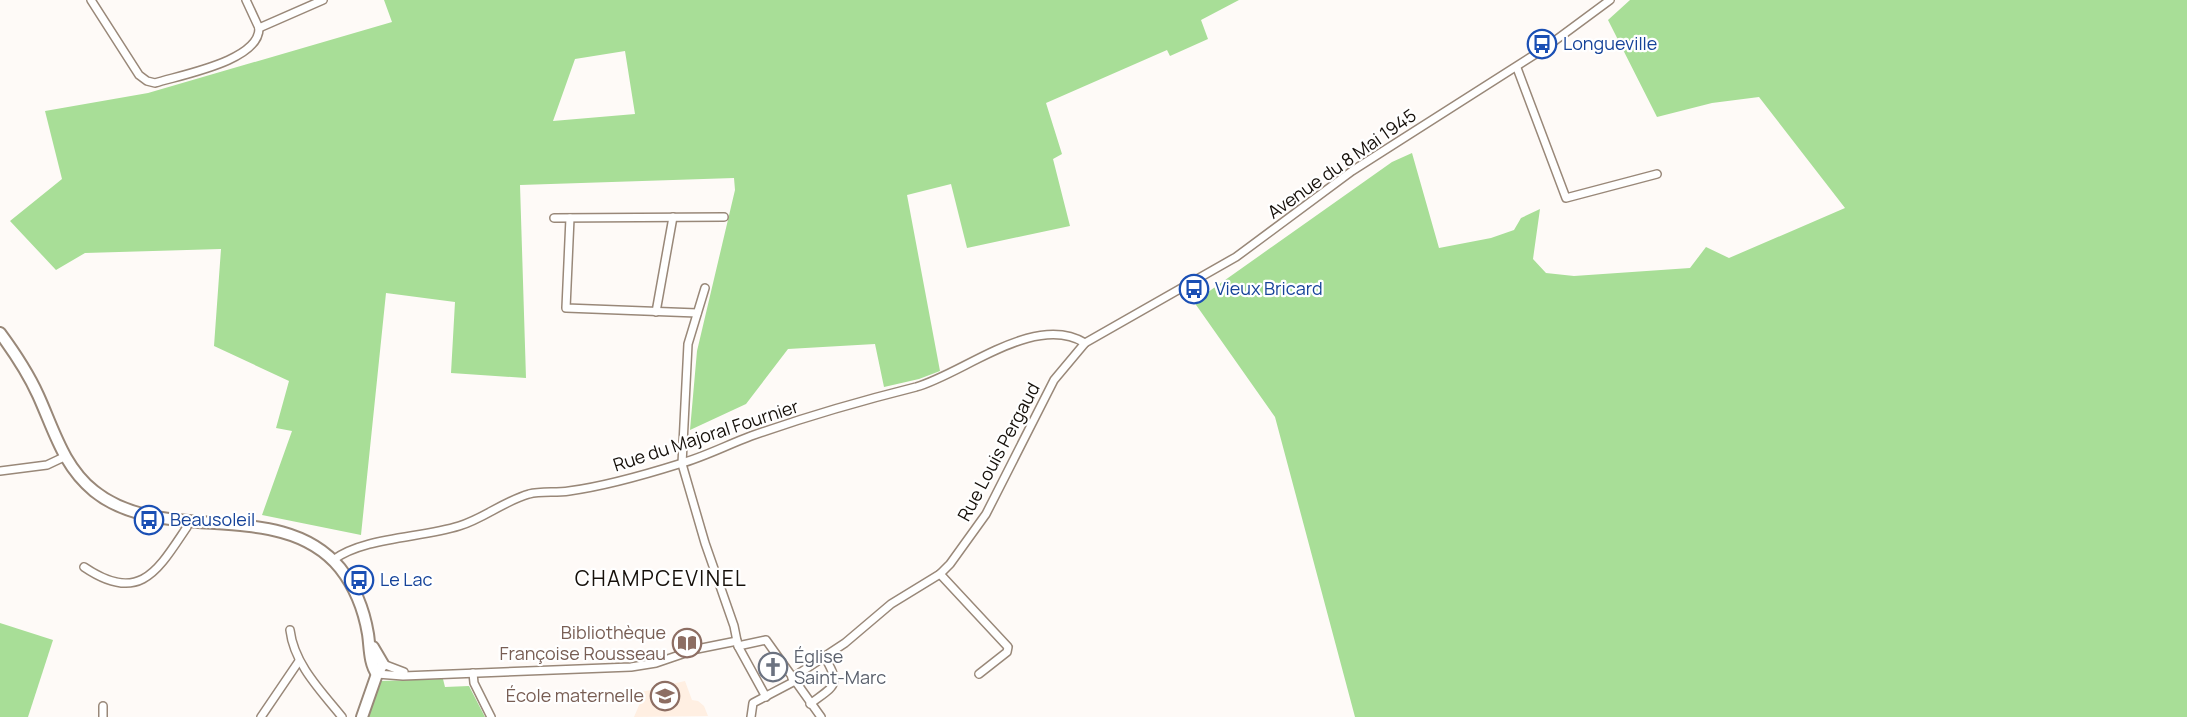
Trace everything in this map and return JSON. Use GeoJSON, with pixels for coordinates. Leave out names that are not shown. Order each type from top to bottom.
{"type":"FeatureCollection","features":[{"type":"Feature","properties":{"kind":"main road"},"geometry":{"type":"LineString","coordinates":[[0,333],[36,392],[64,457],[88,485],[118,506],[151,515],[188,521],[280,531],[308,543],[333,561],[346,576],[357,596],[368,636],[372,664],[377,674]]}},
{"type":"Feature","properties":{"kind":"main road"},"geometry":{"type":"LineString","coordinates":[[362,717],[377,674],[383,664],[368,636]]}},
{"type":"Feature","properties":{"kind":"street"},"geometry":{"type":"LineString","coordinates":[[91,0],[139,75],[155,83],[227,61],[240,55],[257,40],[259,28],[246,0]]}},
{"type":"Feature","properties":{"kind":"street"},"geometry":{"type":"LineString","coordinates":[[259,28],[323,0]]}},
{"type":"Feature","properties":{"kind":"street","name":"Avenue du 8 Mai 1945"},"geometry":{"type":"LineString","coordinates":[[1085,343],[1236,257],[1352,171],[1517,68],[1610,0]]}},
{"type":"Feature","properties":{"kind":"street"},"geometry":{"type":"LineString","coordinates":[[1517,68],[1566,198],[1657,174]]}},
{"type":"Feature","properties":{"kind":"street"},"geometry":{"type":"LineString","coordinates":[[656,312],[673,217]]}},
{"type":"Feature","properties":{"kind":"street"},"geometry":{"type":"LineString","coordinates":[[554,218],[724,217]]}},
{"type":"Feature","properties":{"kind":"street"},"geometry":{"type":"LineString","coordinates":[[570,218],[566,308],[697,313]]}},
{"type":"Feature","properties":{"kind":"street"},"geometry":{"type":"LineString","coordinates":[[705,288],[688,344],[682,464],[738,644],[766,697],[753,703],[750,717]]}},
{"type":"Feature","properties":{"kind":"street","name":"Rue du Majoral Fournier"},"geometry":{"type":"LineString","coordinates":[[333,561],[346,551],[461,526],[529,494],[569,491],[614,483],[682,464],[751,436],[864,400],[926,384],[1011,343],[1049,335],[1069,336],[1085,343]]}},
{"type":"Feature","properties":{"kind":"street","name":"Rue Louis Pergaud"},"geometry":{"type":"LineString","coordinates":[[766,697],[845,643],[891,604],[939,574],[950,564],[986,514],[1050,386],[1062,368],[1085,343]]}},
{"type":"Feature","properties":{"kind":"street"},"geometry":{"type":"LineString","coordinates":[[0,471],[47,465],[64,457]]}},
{"type":"Feature","properties":{"kind":"street"},"geometry":{"type":"LineString","coordinates":[[84,567],[97,576],[118,583],[139,581],[159,569],[187,527],[188,521]]}},
{"type":"Feature","properties":{"kind":"street"},"geometry":{"type":"LineString","coordinates":[[939,574],[1008,647],[1007,652],[980,674]]}},
{"type":"Feature","properties":{"kind":"street"},"geometry":{"type":"LineString","coordinates":[[290,630],[292,647],[299,661],[342,717]]}},
{"type":"Feature","properties":{"kind":"street"},"geometry":{"type":"LineString","coordinates":[[377,674],[631,667],[656,663],[697,649],[766,640],[821,717]]}},
{"type":"Feature","properties":{"kind":"street"},"geometry":{"type":"LineString","coordinates":[[810,704],[832,688],[834,683],[834,673],[824,656]]}},
{"type":"Feature","properties":{"kind":"street"},"geometry":{"type":"LineString","coordinates":[[261,717],[299,661]]}},
{"type":"Feature","properties":{"kind":"street"},"geometry":{"type":"LineString","coordinates":[[383,664],[396,671],[418,674]]}},
{"type":"Feature","properties":{"kind":"street"},"geometry":{"type":"LineString","coordinates":[[473,673],[474,683],[491,717]]}},
{"type":"Feature","properties":{"kind":"street"},"geometry":{"type":"LineString","coordinates":[[103,706],[103,717]]}},
{"type":"Feature","properties":{"kind":"shaded area","name":"École maternelle"},"geometry":{"type":"Polygon","coordinates":[[[685,681],[692,700],[704,706],[708,716],[634,717],[640,703],[639,692],[671,687],[672,684],[685,681]]]}},
{"type":"Feature","properties":{"kind":"green space"},"geometry":{"type":"Polygon","coordinates":[[[384,0],[1239,0],[1201,20],[1208,39],[1170,56],[1167,50],[1046,103],[1062,154],[1053,159],[1070,226],[967,248],[951,184],[907,195],[940,371],[919,379],[884,387],[875,344],[788,349],[746,404],[690,430],[697,351],[735,190],[734,178],[520,185],[526,378],[451,373],[455,302],[386,293],[361,535],[262,515],[292,431],[276,428],[289,381],[214,346],[221,249],[85,253],[56,270],[10,221],[62,179],[45,111],[148,93],[392,22],[384,0]],[[625,51],[575,59],[553,121],[635,114],[625,51]]]}},
{"type":"Feature","properties":{"kind":"green space"},"geometry":{"type":"Polygon","coordinates":[[[1630,0],[2187,0],[2187,717],[1355,717],[1275,417],[1194,302],[1392,162],[1412,153],[1439,248],[1491,238],[1514,230],[1521,218],[1540,209],[1533,259],[1546,273],[1574,276],[1690,268],[1706,247],[1729,258],[1845,208],[1759,97],[1712,103],[1657,117],[1608,20],[1630,0]]]}},
{"type":"Feature","properties":{"kind":"green space"},"geometry":{"type":"Polygon","coordinates":[[[0,623],[53,640],[28,717],[0,717],[0,623]]]}},
{"type":"Feature","properties":{"kind":"green space"},"geometry":{"type":"Polygon","coordinates":[[[443,679],[445,687],[469,686],[485,717],[367,717],[380,681],[443,679]]]}},
{"type":"Feature","properties":{"kind":"place","name":"Longueville"},"geometry":{"type":"Point","coordinates":[1542,44]}},
{"type":"Feature","properties":{"kind":"place","name":"Vieux Bricard"},"geometry":{"type":"Point","coordinates":[1194,289]}},
{"type":"Feature","properties":{"kind":"place","name":"Beausoleil"},"geometry":{"type":"Point","coordinates":[149,520]}},
{"type":"Feature","properties":{"kind":"place","name":"Le Lac"},"geometry":{"type":"Point","coordinates":[359,580]}},
{"type":"Feature","properties":{"kind":"place","name":"Bibliothèque Françoise Rousseau"},"geometry":{"type":"Point","coordinates":[687,643]}},
{"type":"Feature","properties":{"kind":"place","name":"Église Saint-Marc"},"geometry":{"type":"Point","coordinates":[773,667]}},
{"type":"Feature","properties":{"kind":"place","name":"École maternelle"},"geometry":{"type":"Point","coordinates":[665,696]}},
{"type":"Feature","properties":{"kind":"district","name":"CHAMPCEVINEL"},"geometry":{"type":"Point","coordinates":[661,579]}}]}
